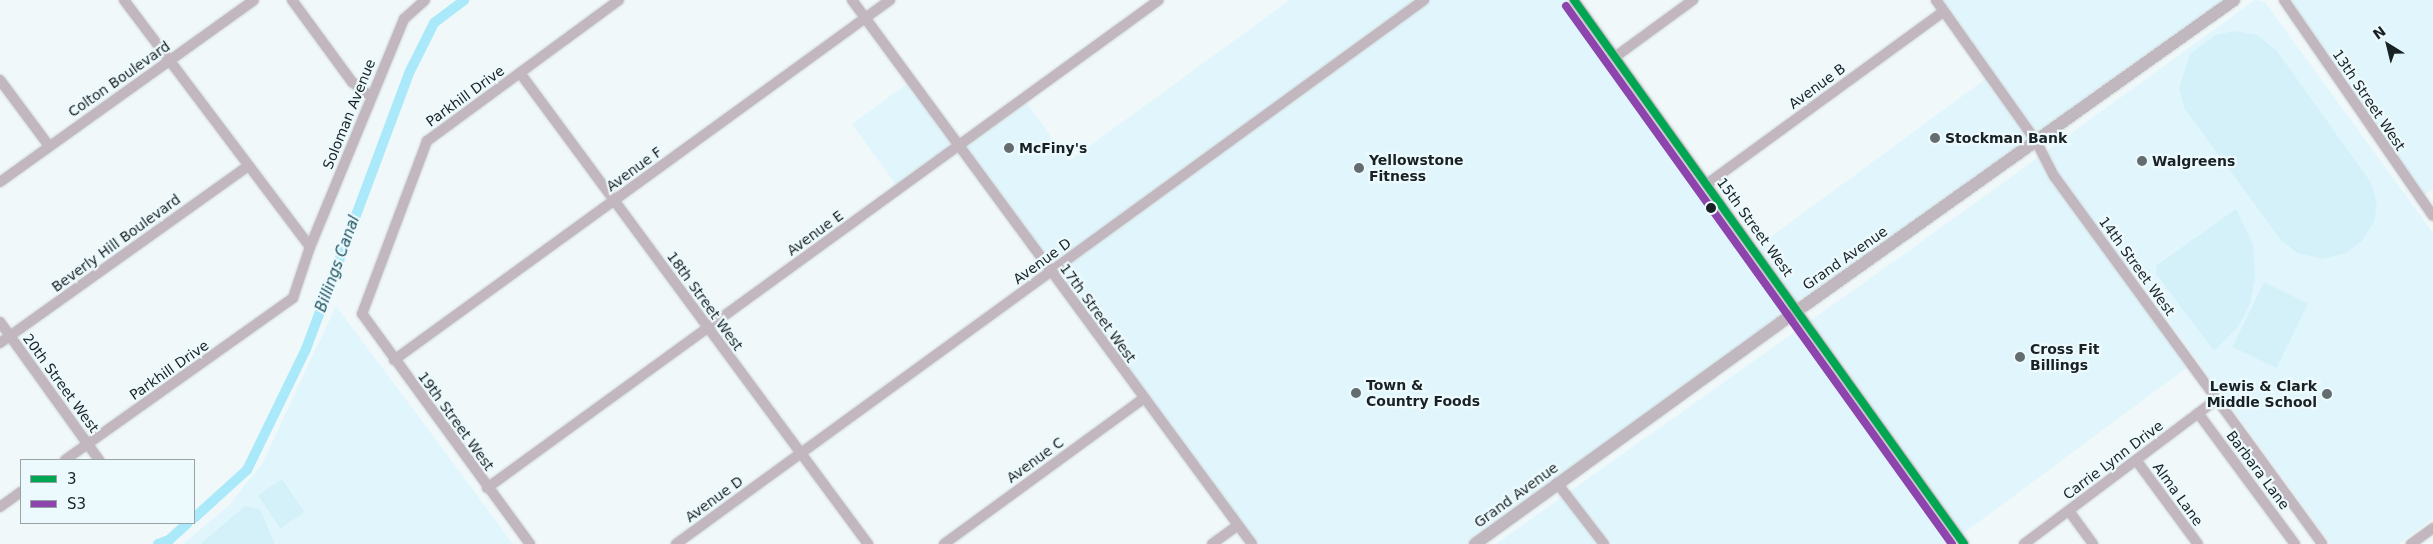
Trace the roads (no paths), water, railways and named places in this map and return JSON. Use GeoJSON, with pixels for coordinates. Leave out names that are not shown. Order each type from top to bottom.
{"type":"FeatureCollection","features":[{"type":"Feature","properties":{"kind":"main road","name":"Grand Avenue"},"geometry":{"type":"LineString","coordinates":[[1475,544],[1798,310],[2234,0]]}},
{"type":"Feature","properties":{"kind":"street"},"geometry":{"type":"LineString","coordinates":[[124,0],[310,246]]}},
{"type":"Feature","properties":{"kind":"street","name":"Colton Boulevard"},"geometry":{"type":"LineString","coordinates":[[0,182],[254,0]]}},
{"type":"Feature","properties":{"kind":"street"},"geometry":{"type":"LineString","coordinates":[[292,0],[352,82],[370,96]]}},
{"type":"Feature","properties":{"kind":"street","name":"Soloman Avenue"},"geometry":{"type":"LineString","coordinates":[[310,246],[370,96],[404,19],[425,0]]}},
{"type":"Feature","properties":{"kind":"street","name":"Parkhill Drive"},"geometry":{"type":"LineString","coordinates":[[362,314],[427,141],[619,0]]}},
{"type":"Feature","properties":{"kind":"street","name":"17th Street West"},"geometry":{"type":"LineString","coordinates":[[852,0],[1252,544]]}},
{"type":"Feature","properties":{"kind":"street","name":"Avenue F"},"geometry":{"type":"LineString","coordinates":[[394,360],[890,0]]}},
{"type":"Feature","properties":{"kind":"street","name":"Avenue E"},"geometry":{"type":"LineString","coordinates":[[488,488],[1159,0]]}},
{"type":"Feature","properties":{"kind":"street","name":"Avenue D"},"geometry":{"type":"LineString","coordinates":[[676,544],[1424,0]]}},
{"type":"Feature","properties":{"kind":"street","name":"15th Street West"},"geometry":{"type":"LineString","coordinates":[[1574,0],[1964,544]]}},
{"type":"Feature","properties":{"kind":"street"},"geometry":{"type":"LineString","coordinates":[[1615,57],[1694,0]]}},
{"type":"Feature","properties":{"kind":"street","name":"14th Street West"},"geometry":{"type":"LineString","coordinates":[[1936,0],[2036,141],[2054,176],[2322,544]]}},
{"type":"Feature","properties":{"kind":"street","name":"13th Street West"},"geometry":{"type":"LineString","coordinates":[[2284,0],[2433,216]]}},
{"type":"Feature","properties":{"kind":"street","name":"Avenue B"},"geometry":{"type":"LineString","coordinates":[[1707,184],[1944,11]]}},
{"type":"Feature","properties":{"kind":"street","name":"18th Street West"},"geometry":{"type":"LineString","coordinates":[[520,73],[868,544]]}},
{"type":"Feature","properties":{"kind":"street"},"geometry":{"type":"LineString","coordinates":[[0,80],[49,146]]}},
{"type":"Feature","properties":{"kind":"street","name":"Beverly Hill Boulevard"},"geometry":{"type":"LineString","coordinates":[[0,343],[248,166]]}},
{"type":"Feature","properties":{"kind":"street","name":"Parkhill Drive"},"geometry":{"type":"LineString","coordinates":[[66,459],[293,298],[310,246]]}},
{"type":"Feature","properties":{"kind":"street","name":"19th Street West"},"geometry":{"type":"LineString","coordinates":[[362,314],[530,544]]}},
{"type":"Feature","properties":{"kind":"street","name":"20th Street West"},"geometry":{"type":"LineString","coordinates":[[0,322],[98,459]]}},
{"type":"Feature","properties":{"kind":"street","name":"Avenue C"},"geometry":{"type":"LineString","coordinates":[[944,544],[1144,398]]}},
{"type":"Feature","properties":{"kind":"street","name":"Carrie Lynn Drive"},"geometry":{"type":"LineString","coordinates":[[2024,544],[2217,399]]}},
{"type":"Feature","properties":{"kind":"street","name":"Barbara Lane"},"geometry":{"type":"LineString","coordinates":[[2198,413],[2295,544]]}},
{"type":"Feature","properties":{"kind":"street","name":"Alma Lane"},"geometry":{"type":"LineString","coordinates":[[2136,460],[2198,544]]}},
{"type":"Feature","properties":{"kind":"street"},"geometry":{"type":"LineString","coordinates":[[1557,483],[1604,544]]}},
{"type":"Feature","properties":{"kind":"street"},"geometry":{"type":"LineString","coordinates":[[0,507],[20,493]]}},
{"type":"Feature","properties":{"kind":"street"},"geometry":{"type":"LineString","coordinates":[[2069,511],[2093,544]]}},
{"type":"Feature","properties":{"kind":"street"},"geometry":{"type":"LineString","coordinates":[[1212,544],[1238,525]]}},
{"type":"Feature","properties":{"kind":"street"},"geometry":{"type":"LineString","coordinates":[[2411,544],[2433,528]]}},
{"type":"Feature","properties":{"kind":"waterway","name":"Billings Canal"},"geometry":{"type":"LineString","coordinates":[[195,517],[247,470],[306,349],[410,71],[434,23],[464,0]]}},
{"type":"Feature","properties":{"kind":"waterway","name":"Billings Canal"},"geometry":{"type":"LineString","coordinates":[[158,544],[169,540],[187,524]]}},
{"type":"Feature","properties":{"kind":"place","name":"Stockman Bank"},"geometry":{"type":"Point","coordinates":[1935,138]}},
{"type":"Feature","properties":{"kind":"place","name":"McFiny's"},"geometry":{"type":"Point","coordinates":[1009,148]}},
{"type":"Feature","properties":{"kind":"place","name":"Walgreens"},"geometry":{"type":"Point","coordinates":[2142,161]}},
{"type":"Feature","properties":{"kind":"place","name":"Yellowstone Fitness"},"geometry":{"type":"Point","coordinates":[1359,168]}},
{"type":"Feature","properties":{"kind":"place","name":"Cross Fit Billings"},"geometry":{"type":"Point","coordinates":[2020,357]}},
{"type":"Feature","properties":{"kind":"place","name":"Town & Country Foods"},"geometry":{"type":"Point","coordinates":[1356,393]}},
{"type":"Feature","properties":{"kind":"place","name":"Lewis & Clark Middle School"},"geometry":{"type":"Point","coordinates":[2327,394]}}]}
